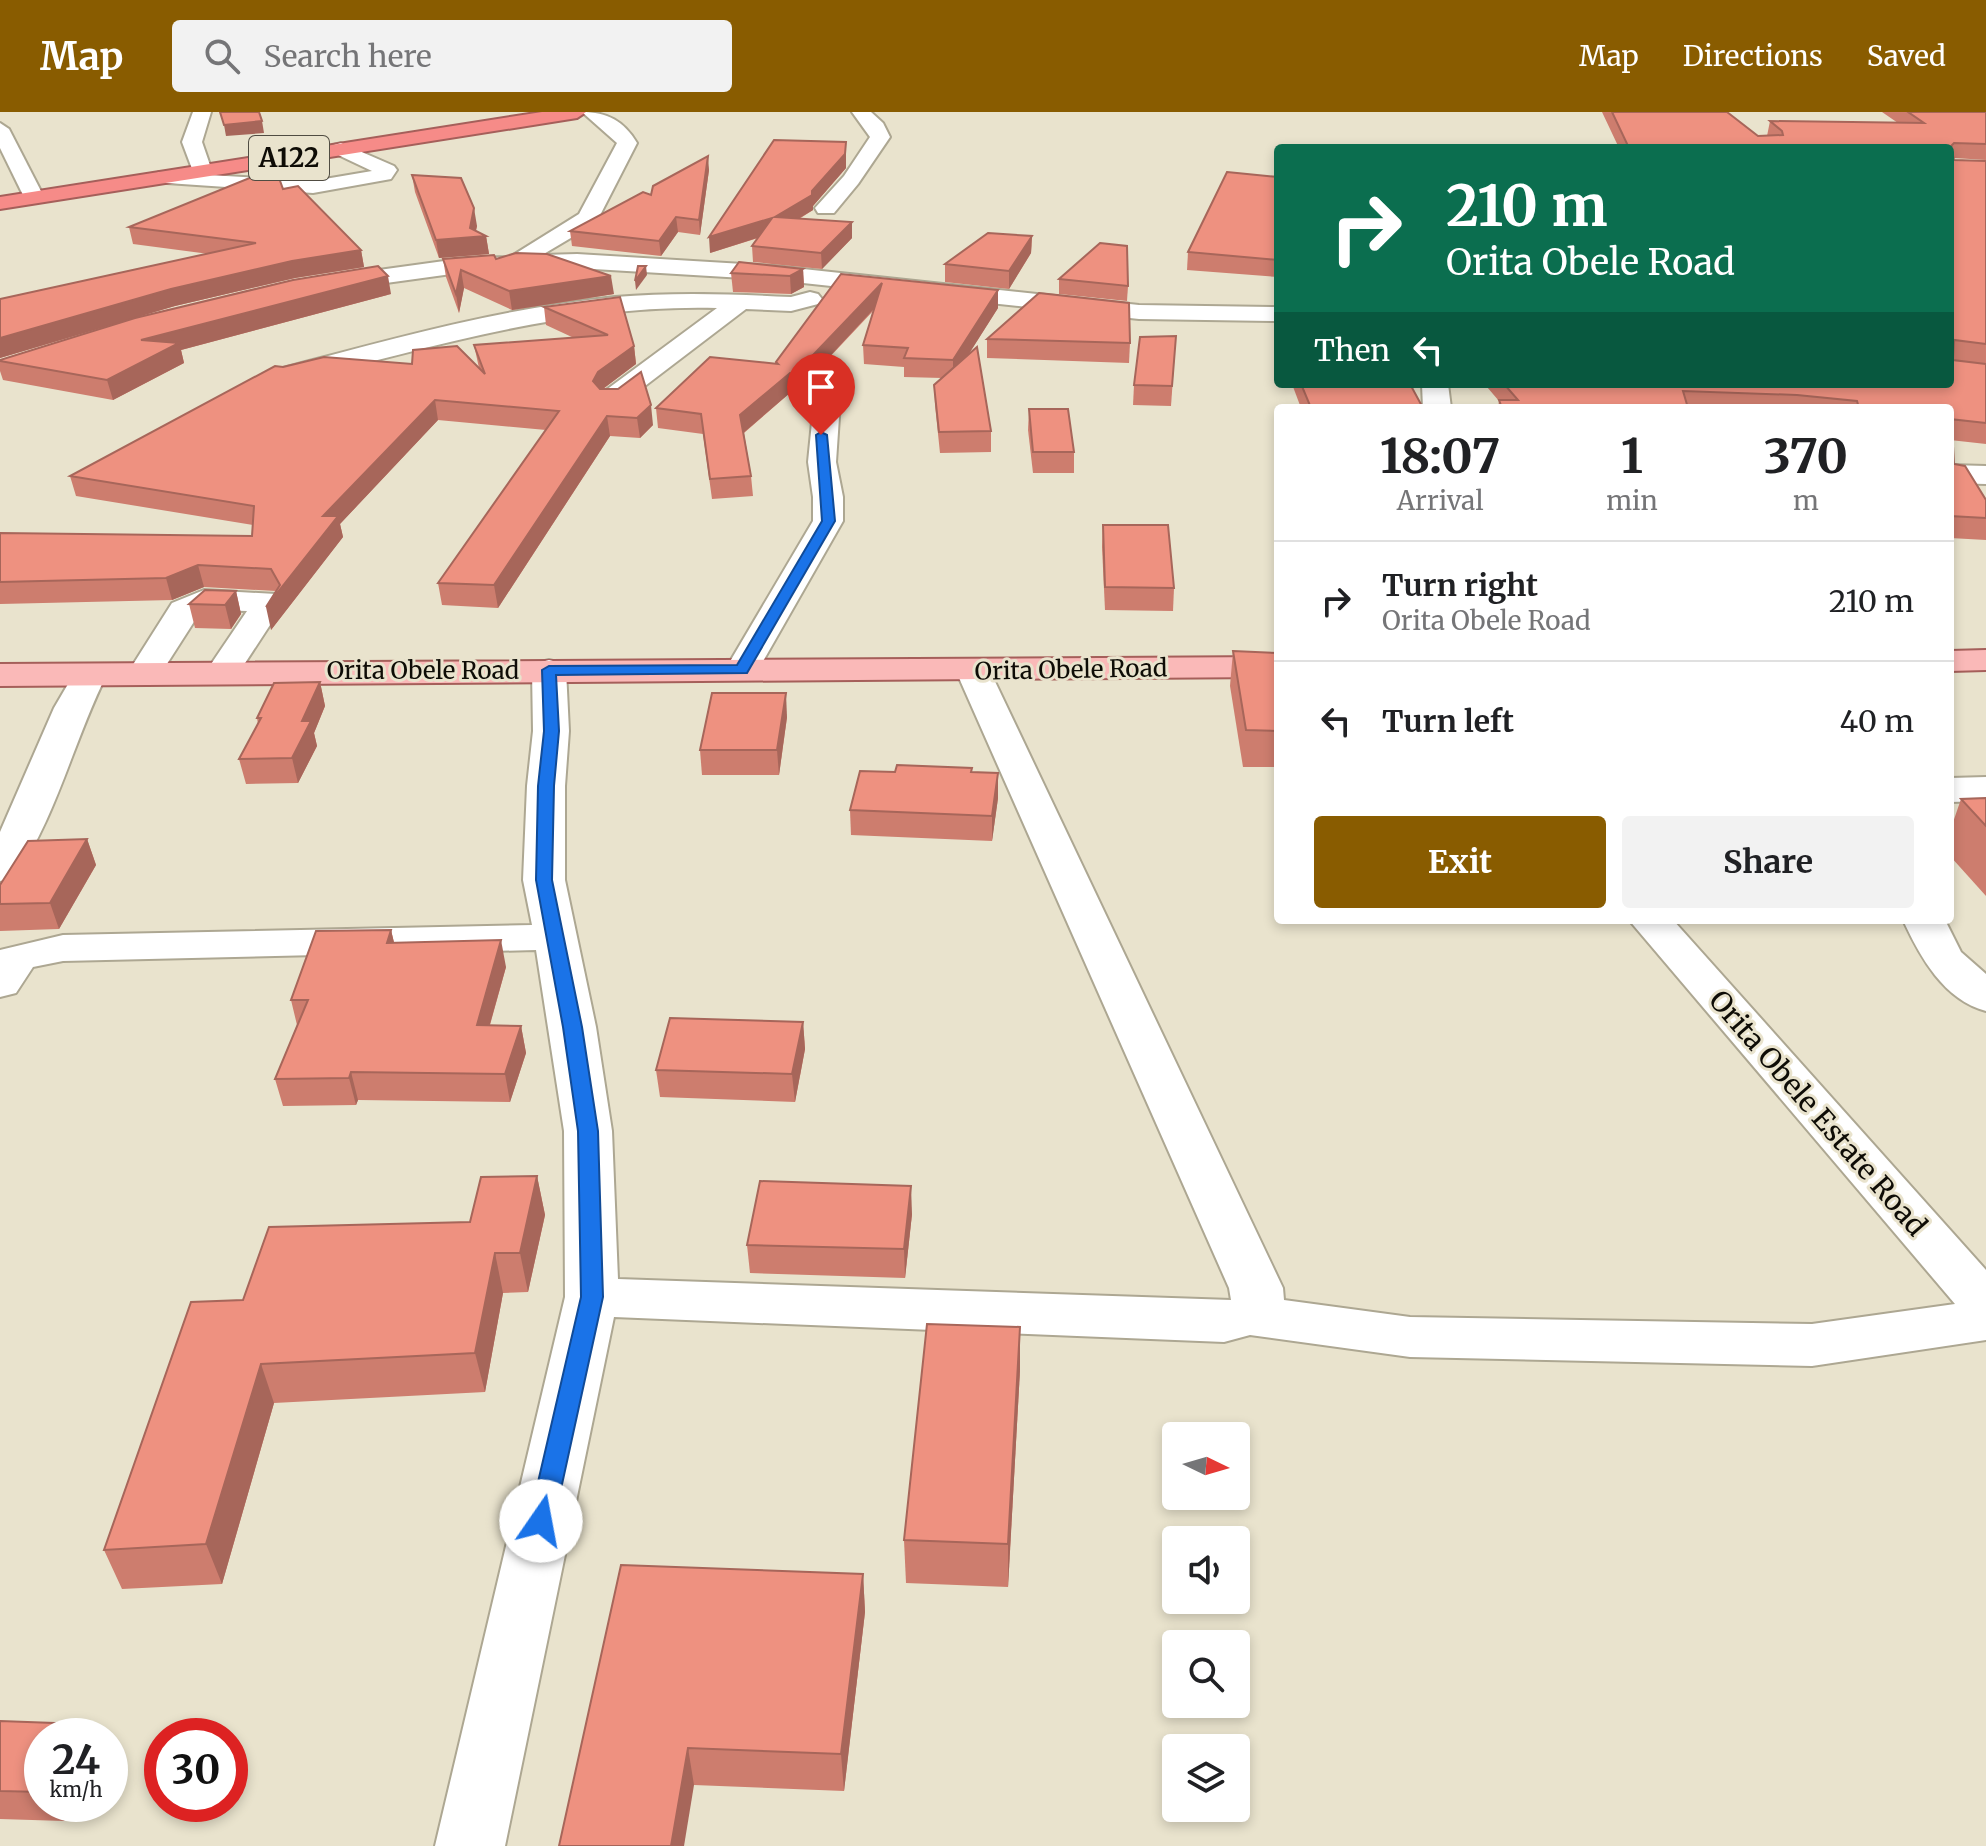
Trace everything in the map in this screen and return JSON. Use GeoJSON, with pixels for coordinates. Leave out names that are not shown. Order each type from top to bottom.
{"type":"FeatureCollection","features":[{"type":"Feature","properties":{"kind":"highway","name":"A122"},"geometry":{"type":"LineString","coordinates":[[0,203],[577,112]]}},
{"type":"Feature","properties":{"kind":"main road"},"geometry":{"type":"LineString","coordinates":[[1954,661],[1986,660]]}},
{"type":"Feature","properties":{"kind":"main road","name":"Orita Obele Road"},"geometry":{"type":"LineString","coordinates":[[0,675],[1274,667]]}},
{"type":"Feature","properties":{"kind":"street"},"geometry":{"type":"LineString","coordinates":[[0,113],[10,112]]}},
{"type":"Feature","properties":{"kind":"street"},"geometry":{"type":"LineString","coordinates":[[202,112],[192,142],[202,171]]}},
{"type":"Feature","properties":{"kind":"street"},"geometry":{"type":"LineString","coordinates":[[517,262],[588,218],[616,167],[627,143],[623,136],[591,112]]}},
{"type":"Feature","properties":{"kind":"street"},"geometry":{"type":"LineString","coordinates":[[826,208],[851,180],[880,137],[876,127],[861,112]]}},
{"type":"Feature","properties":{"kind":"street"},"geometry":{"type":"LineString","coordinates":[[0,129],[34,197]]}},
{"type":"Feature","properties":{"kind":"street"},"geometry":{"type":"LineString","coordinates":[[159,178],[313,187],[384,175],[387,170],[341,149]]}},
{"type":"Feature","properties":{"kind":"street"},"geometry":{"type":"LineString","coordinates":[[309,287],[384,274],[517,262],[631,263],[832,279],[1139,312],[1274,314]]}},
{"type":"Feature","properties":{"kind":"street"},"geometry":{"type":"LineString","coordinates":[[286,375],[423,338],[519,319],[662,301],[802,303],[832,279]]}},
{"type":"Feature","properties":{"kind":"street"},"geometry":{"type":"LineString","coordinates":[[611,399],[740,302]]}},
{"type":"Feature","properties":{"kind":"street"},"geometry":{"type":"LineString","coordinates":[[742,670],[828,521],[821,435],[827,402]]}},
{"type":"Feature","properties":{"kind":"street"},"geometry":{"type":"LineString","coordinates":[[1954,474],[1986,475]]}},
{"type":"Feature","properties":{"kind":"street"},"geometry":{"type":"LineString","coordinates":[[144,674],[184,610],[204,600],[264,601],[267,605],[222,673]]}},
{"type":"Feature","properties":{"kind":"street"},"geometry":{"type":"LineString","coordinates":[[470,1846],[592,1297],[588,1131],[573,1027],[544,880],[546,786],[551,731],[549,670]]}},
{"type":"Feature","properties":{"kind":"street"},"geometry":{"type":"LineString","coordinates":[[973,671],[1256,1288],[1258,1302],[1250,1315]]}},
{"type":"Feature","properties":{"kind":"street"},"geometry":{"type":"LineString","coordinates":[[0,869],[10,855],[72,708],[90,674]]}},
{"type":"Feature","properties":{"kind":"street"},"geometry":{"type":"LineString","coordinates":[[1954,790],[1986,789]]}},
{"type":"Feature","properties":{"kind":"street","name":"Orita Obele Estate Road"},"geometry":{"type":"LineString","coordinates":[[1653,924],[1986,1305]]}},
{"type":"Feature","properties":{"kind":"street"},"geometry":{"type":"LineString","coordinates":[[1926,924],[1943,959],[1986,997]]}},
{"type":"Feature","properties":{"kind":"street"},"geometry":{"type":"LineString","coordinates":[[6,963],[63,948],[553,937]]}},
{"type":"Feature","properties":{"kind":"street"},"geometry":{"type":"LineString","coordinates":[[592,1297],[1224,1322],[1250,1315],[1410,1337],[1812,1345],[1986,1320]]}},
{"type":"Feature","properties":{"kind":"building"},"geometry":{"type":"Polygon","coordinates":[[[220,112],[259,112],[262,121],[224,125],[220,112]]]}},
{"type":"Feature","properties":{"kind":"building"},"geometry":{"type":"Polygon","coordinates":[[[1612,112],[1727,112],[1758,136],[1783,135],[1770,121],[1924,123],[1908,112],[1986,112],[1986,144],[1627,144],[1612,112]]]}},
{"type":"Feature","properties":{"kind":"building"},"geometry":{"type":"Polygon","coordinates":[[[774,140],[846,142],[845,154],[812,191],[812,195],[775,217],[852,222],[821,253],[752,246],[772,218],[709,237],[774,140]]]}},
{"type":"Feature","properties":{"kind":"building"},"geometry":{"type":"Polygon","coordinates":[[[708,156],[699,220],[676,217],[659,241],[570,231],[643,192],[651,195],[653,186],[708,156]]]}},
{"type":"Feature","properties":{"kind":"building"},"geometry":{"type":"Polygon","coordinates":[[[1954,160],[1986,161],[1986,344],[1954,340],[1954,160]]]}},
{"type":"Feature","properties":{"kind":"building"},"geometry":{"type":"Polygon","coordinates":[[[1227,172],[1274,177],[1274,260],[1188,252],[1227,172]]]}},
{"type":"Feature","properties":{"kind":"building"},"geometry":{"type":"Polygon","coordinates":[[[412,175],[461,178],[474,208],[470,228],[486,236],[436,240],[412,175]]]}},
{"type":"Feature","properties":{"kind":"building"},"geometry":{"type":"Polygon","coordinates":[[[252,177],[279,178],[283,189],[298,186],[361,250],[292,261],[171,289],[0,338],[0,299],[256,243],[129,227],[252,177]]]}},
{"type":"Feature","properties":{"kind":"building"},"geometry":{"type":"Polygon","coordinates":[[[988,233],[1032,236],[1009,271],[945,264],[988,233]]]}},
{"type":"Feature","properties":{"kind":"building"},"geometry":{"type":"Polygon","coordinates":[[[1100,243],[1127,246],[1128,286],[1059,279],[1100,243]]]}},
{"type":"Feature","properties":{"kind":"building"},"geometry":{"type":"Polygon","coordinates":[[[516,253],[547,254],[611,276],[509,291],[461,270],[456,294],[443,259],[494,255],[496,259],[516,253]]]}},
{"type":"Feature","properties":{"kind":"building"},"geometry":{"type":"Polygon","coordinates":[[[739,262],[803,269],[790,276],[731,273],[739,262]]]}},
{"type":"Feature","properties":{"kind":"building"},"geometry":{"type":"Polygon","coordinates":[[[378,266],[388,276],[141,340],[179,343],[107,380],[0,361],[135,318],[293,280],[378,266]]]}},
{"type":"Feature","properties":{"kind":"building"},"geometry":{"type":"Polygon","coordinates":[[[638,266],[646,266],[635,281],[638,266]]]}},
{"type":"Feature","properties":{"kind":"building"},"geometry":{"type":"Polygon","coordinates":[[[841,274],[998,290],[953,360],[904,358],[908,348],[863,345],[882,283],[793,376],[790,373],[740,415],[751,476],[710,479],[701,414],[656,408],[710,357],[778,364],[776,362],[841,274]]]}},
{"type":"Feature","properties":{"kind":"building"},"geometry":{"type":"Polygon","coordinates":[[[1039,293],[1129,303],[1130,343],[987,339],[1039,293]]]}},
{"type":"Feature","properties":{"kind":"building"},"geometry":{"type":"Polygon","coordinates":[[[620,297],[634,346],[598,372],[593,381],[600,389],[618,389],[641,372],[651,405],[637,418],[607,416],[494,585],[438,583],[559,411],[435,400],[323,516],[338,516],[266,607],[280,585],[271,569],[198,565],[166,578],[0,582],[0,533],[252,536],[254,506],[70,476],[275,366],[283,367],[324,357],[412,364],[413,350],[457,346],[485,374],[474,345],[608,335],[544,307],[620,297]]]}},
{"type":"Feature","properties":{"kind":"building"},"geometry":{"type":"Polygon","coordinates":[[[1176,336],[1172,386],[1134,385],[1140,337],[1176,336]]]}},
{"type":"Feature","properties":{"kind":"building"},"geometry":{"type":"Polygon","coordinates":[[[977,347],[991,431],[939,432],[934,385],[977,347]]]}},
{"type":"Feature","properties":{"kind":"building"},"geometry":{"type":"Polygon","coordinates":[[[1954,360],[1986,364],[1986,423],[1954,419],[1954,404],[1858,404],[1857,401],[1797,395],[1683,391],[1687,404],[1500,404],[1499,400],[1518,400],[1508,388],[1954,388],[1954,360]]]}},
{"type":"Feature","properties":{"kind":"building"},"geometry":{"type":"Polygon","coordinates":[[[1303,388],[1412,388],[1421,404],[1309,404],[1303,388]]]}},
{"type":"Feature","properties":{"kind":"building"},"geometry":{"type":"Polygon","coordinates":[[[1029,409],[1068,409],[1074,452],[1033,452],[1029,409]]]}},
{"type":"Feature","properties":{"kind":"building"},"geometry":{"type":"Polygon","coordinates":[[[1954,464],[1965,466],[1986,500],[1986,518],[1954,516],[1954,464]]]}},
{"type":"Feature","properties":{"kind":"building"},"geometry":{"type":"Polygon","coordinates":[[[1103,525],[1168,525],[1174,588],[1105,587],[1103,525]]]}},
{"type":"Feature","properties":{"kind":"building"},"geometry":{"type":"Polygon","coordinates":[[[205,590],[236,591],[225,605],[189,604],[205,590]]]}},
{"type":"Feature","properties":{"kind":"building"},"geometry":{"type":"Polygon","coordinates":[[[1233,651],[1274,653],[1274,731],[1246,730],[1233,651]]]}},
{"type":"Feature","properties":{"kind":"building"},"geometry":{"type":"Polygon","coordinates":[[[320,682],[302,721],[311,721],[292,758],[239,759],[261,718],[257,718],[274,683],[320,682]]]}},
{"type":"Feature","properties":{"kind":"building"},"geometry":{"type":"Polygon","coordinates":[[[712,693],[786,693],[777,750],[700,750],[712,693]]]}},
{"type":"Feature","properties":{"kind":"building"},"geometry":{"type":"Polygon","coordinates":[[[897,765],[972,768],[971,772],[998,773],[992,816],[850,810],[860,771],[895,772],[897,765]]]}},
{"type":"Feature","properties":{"kind":"building"},"geometry":{"type":"Polygon","coordinates":[[[1986,798],[1986,826],[1961,799],[1986,798]]]}},
{"type":"Feature","properties":{"kind":"building"},"geometry":{"type":"Polygon","coordinates":[[[87,839],[50,903],[0,904],[0,885],[28,841],[87,839]]]}},
{"type":"Feature","properties":{"kind":"building"},"geometry":{"type":"Polygon","coordinates":[[[391,930],[387,943],[501,940],[477,1025],[521,1026],[505,1074],[351,1072],[349,1078],[275,1079],[308,1000],[291,1000],[316,931],[391,930]]]}},
{"type":"Feature","properties":{"kind":"building"},"geometry":{"type":"Polygon","coordinates":[[[670,1018],[803,1022],[792,1074],[656,1070],[670,1018]]]}},
{"type":"Feature","properties":{"kind":"building"},"geometry":{"type":"Polygon","coordinates":[[[537,1176],[520,1253],[495,1253],[475,1353],[261,1364],[206,1544],[104,1550],[191,1302],[243,1300],[269,1227],[470,1222],[481,1177],[537,1176]]]}},
{"type":"Feature","properties":{"kind":"building"},"geometry":{"type":"Polygon","coordinates":[[[760,1181],[911,1186],[904,1249],[747,1245],[760,1181]]]}},
{"type":"Feature","properties":{"kind":"building"},"geometry":{"type":"Polygon","coordinates":[[[927,1324],[1020,1327],[1008,1544],[904,1540],[927,1324]]]}},
{"type":"Feature","properties":{"kind":"building"},"geometry":{"type":"Polygon","coordinates":[[[621,1565],[863,1574],[841,1754],[688,1748],[671,1846],[559,1846],[621,1565]]]}},
{"type":"Feature","properties":{"kind":"building"},"geometry":{"type":"Polygon","coordinates":[[[0,1721],[24,1722],[24,1792],[0,1791],[0,1721]]]}},
{"type":"Feature","properties":{"kind":"route"},"geometry":{"type":"LineString","coordinates":[[541,1521],[592,1297],[588,1131],[573,1027],[544,880],[543,837],[551,731],[549,670],[742,670],[828,521],[821,435]]}}]}
